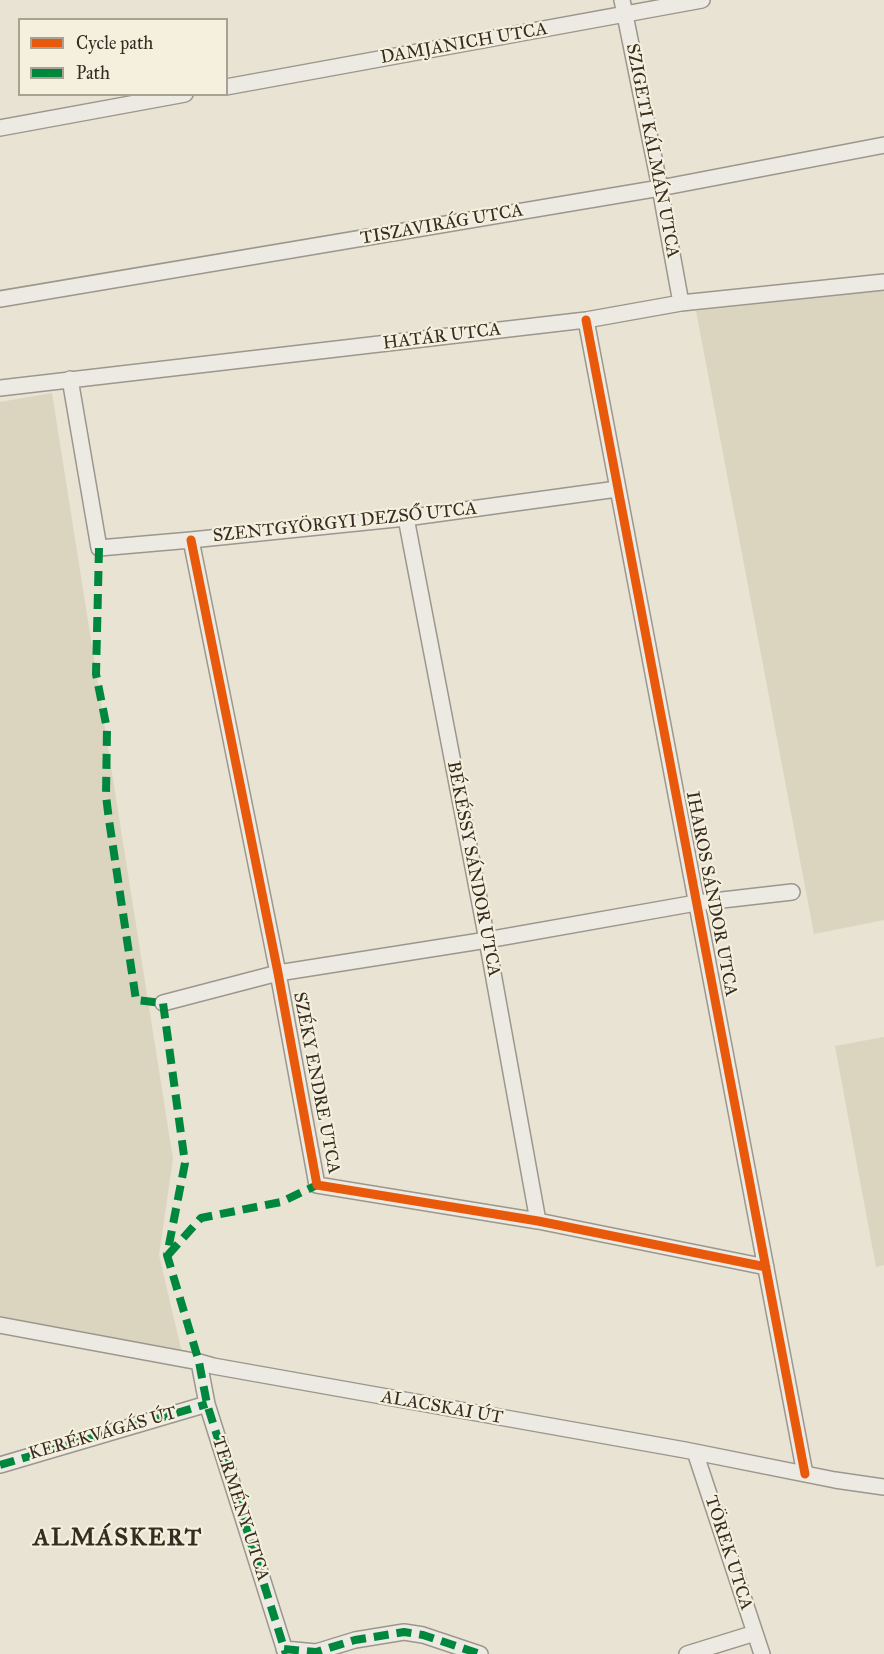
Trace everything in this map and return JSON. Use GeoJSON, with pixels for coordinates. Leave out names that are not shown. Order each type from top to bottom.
{"type":"FeatureCollection","features":[{"type":"Feature","properties":{"kind":"street","name":"DAMJANICH UTCA"},"geometry":{"type":"LineString","coordinates":[[228,87],[623,7],[702,0]]}},
{"type":"Feature","properties":{"kind":"street","name":"SZIGETI KÁLMÁN UTCA"},"geometry":{"type":"LineString","coordinates":[[623,7],[681,303]]}},
{"type":"Feature","properties":{"kind":"street"},"geometry":{"type":"LineString","coordinates":[[0,128],[174,96]]}},
{"type":"Feature","properties":{"kind":"street","name":"TISZAVIRÁG UTCA"},"geometry":{"type":"LineString","coordinates":[[0,299],[660,188],[884,145]]}},
{"type":"Feature","properties":{"kind":"street","name":"HATÁR UTCA"},"geometry":{"type":"LineString","coordinates":[[0,388],[586,320],[681,303],[884,282]]}},
{"type":"Feature","properties":{"kind":"street","name":"IHAROS SÁNDOR UTCA"},"geometry":{"type":"LineString","coordinates":[[586,320],[805,1474]]}},
{"type":"Feature","properties":{"kind":"street","name":"SZENTGYÖRGYI DEZSŐ UTCA"},"geometry":{"type":"LineString","coordinates":[[70,379],[99,548],[405,518],[617,489]]}},
{"type":"Feature","properties":{"kind":"street","name":"BÉKÉSSY SÁNDOR UTCA"},"geometry":{"type":"LineString","coordinates":[[405,518],[487,940],[538,1221]]}},
{"type":"Feature","properties":{"kind":"street","name":"SZÉKY ENDRE UTCA"},"geometry":{"type":"LineString","coordinates":[[191,540],[278,973],[317,1185],[538,1221],[766,1267]]}},
{"type":"Feature","properties":{"kind":"street"},"geometry":{"type":"LineString","coordinates":[[163,1003],[278,973],[487,940],[696,903],[792,892]]}},
{"type":"Feature","properties":{"kind":"street","name":"ALACSKAI ÚT"},"geometry":{"type":"LineString","coordinates":[[0,1325],[248,1373],[884,1487]]}},
{"type":"Feature","properties":{"kind":"street","name":"TERMÉNY UTCA"},"geometry":{"type":"LineString","coordinates":[[199,1362],[207,1404],[285,1651]]}},
{"type":"Feature","properties":{"kind":"street","name":"KERÉKVÁGÁS ÚT"},"geometry":{"type":"LineString","coordinates":[[0,1465],[207,1404]]}},
{"type":"Feature","properties":{"kind":"street","name":"TÖREK UTCA"},"geometry":{"type":"LineString","coordinates":[[695,1452],[762,1654]]}},
{"type":"Feature","properties":{"kind":"street"},"geometry":{"type":"LineString","coordinates":[[285,1651],[316,1652],[355,1640],[404,1632],[423,1635],[480,1654]]}},
{"type":"Feature","properties":{"kind":"street"},"geometry":{"type":"LineString","coordinates":[[687,1654],[755,1633]]}},
{"type":"Feature","properties":{"kind":"shaded area"},"geometry":{"type":"Polygon","coordinates":[[[884,290],[884,920],[814,934],[696,311],[884,290]]]}},
{"type":"Feature","properties":{"kind":"shaded area"},"geometry":{"type":"Polygon","coordinates":[[[52,393],[173,1159],[159,1255],[182,1353],[0,1316],[0,402],[52,393]]]}},
{"type":"Feature","properties":{"kind":"shaded area"},"geometry":{"type":"Polygon","coordinates":[[[884,1037],[884,1265],[876,1267],[835,1046],[884,1037]]]}},
{"type":"Feature","properties":{"kind":"marked path"},"geometry":{"type":"LineString","coordinates":[[99,548],[96,674],[107,729],[106,796],[109,820],[136,1000],[163,1003],[185,1163],[167,1255],[199,1362],[207,1404],[286,1654]]}},
{"type":"Feature","properties":{"kind":"marked path"},"geometry":{"type":"LineString","coordinates":[[168,1255],[201,1218],[281,1202],[317,1185]]}},
{"type":"Feature","properties":{"kind":"marked path"},"geometry":{"type":"LineString","coordinates":[[0,1465],[207,1404]]}},
{"type":"Feature","properties":{"kind":"marked path"},"geometry":{"type":"LineString","coordinates":[[284,1649],[316,1652],[355,1640],[404,1632],[423,1635],[480,1654]]}},
{"type":"Feature","properties":{"kind":"cycle path"},"geometry":{"type":"LineString","coordinates":[[586,320],[805,1474]]}},
{"type":"Feature","properties":{"kind":"cycle path"},"geometry":{"type":"LineString","coordinates":[[191,540],[278,973],[317,1185],[538,1221],[766,1267]]}},
{"type":"Feature","properties":{"kind":"district","name":"ALMÁSKERT"},"geometry":{"type":"Point","coordinates":[118,1539]}}]}
